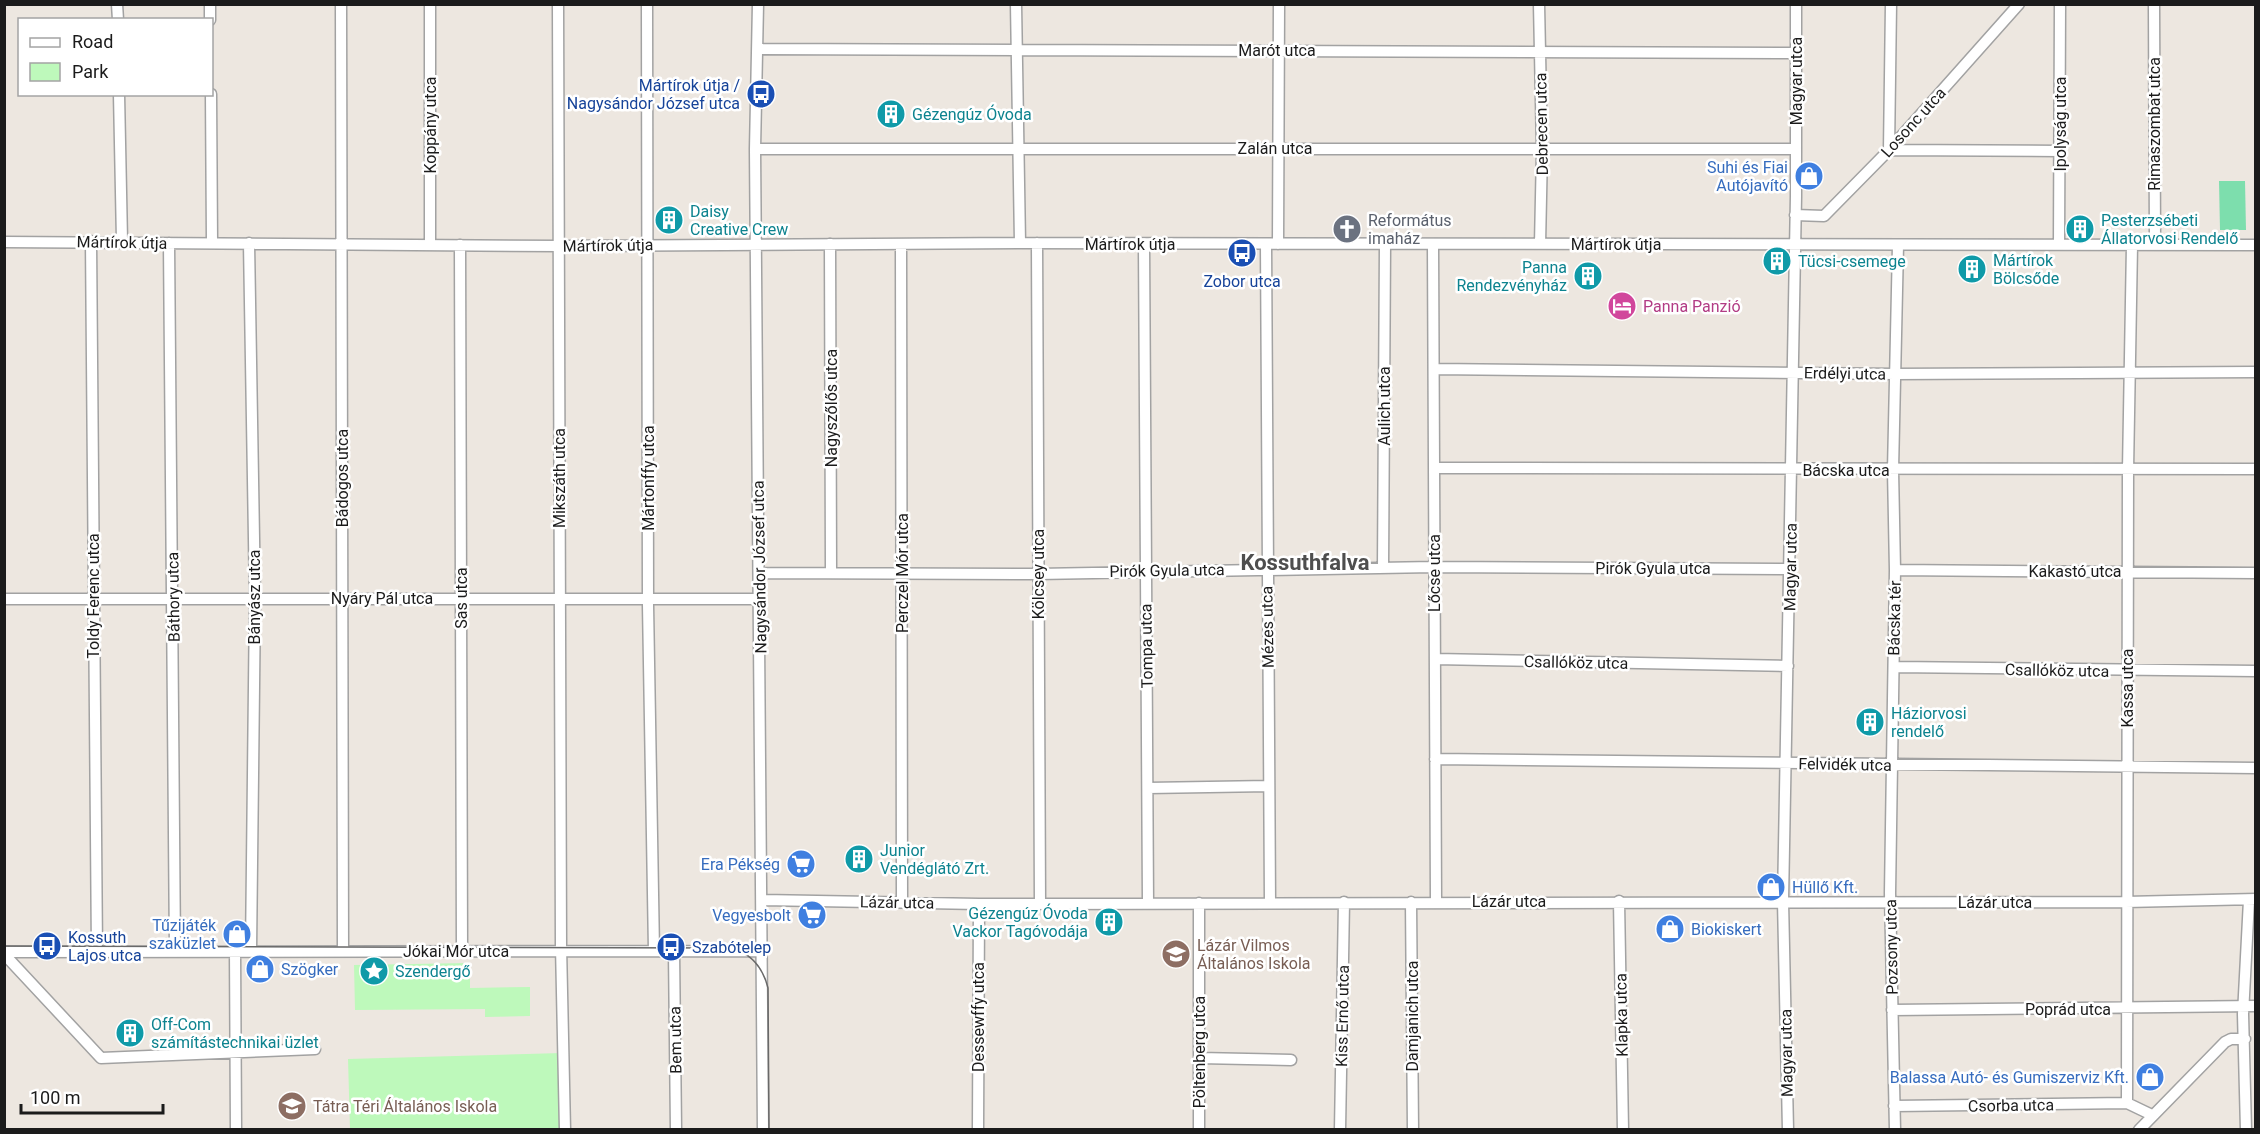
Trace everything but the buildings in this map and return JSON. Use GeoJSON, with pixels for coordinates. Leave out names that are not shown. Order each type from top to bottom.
{"type":"FeatureCollection","features":[{"type":"Feature","properties":{"kind":"street","name":"Bádogos utca"},"geometry":{"type":"LineString","coordinates":[[341,4],[343,951]]}},
{"type":"Feature","properties":{"kind":"street","name":"Koppány utca"},"geometry":{"type":"LineString","coordinates":[[430,4],[430,245]]}},
{"type":"Feature","properties":{"kind":"street","name":"Mikszáth utca"},"geometry":{"type":"LineString","coordinates":[[558,4],[561,951],[565,1130]]}},
{"type":"Feature","properties":{"kind":"street","name":"Mártonffy utca"},"geometry":{"type":"LineString","coordinates":[[647,4],[646,244],[654,951]]}},
{"type":"Feature","properties":{"kind":"street","name":"Nagysándor József utca"},"geometry":{"type":"LineString","coordinates":[[758,4],[755,149],[763,900],[763,1130]]}},
{"type":"Feature","properties":{"kind":"street"},"geometry":{"type":"LineString","coordinates":[[1016,4],[1020,243]]}},
{"type":"Feature","properties":{"kind":"street"},"geometry":{"type":"LineString","coordinates":[[1272,244],[1279,148],[1279,4]]}},
{"type":"Feature","properties":{"kind":"street","name":"Debrecen utca"},"geometry":{"type":"LineString","coordinates":[[1539,4],[1542,150],[1540,244]]}},
{"type":"Feature","properties":{"kind":"street","name":"Magyar utca"},"geometry":{"type":"LineString","coordinates":[[1788,1130],[1783,901],[1790,569],[1796,4]]}},
{"type":"Feature","properties":{"kind":"street"},"geometry":{"type":"LineString","coordinates":[[1891,4],[1889,150],[2060,151]]}},
{"type":"Feature","properties":{"kind":"street","name":"Losonc utca"},"geometry":{"type":"LineString","coordinates":[[1795,215],[1824,216],[1889,150],[2019,4]]}},
{"type":"Feature","properties":{"kind":"street","name":"Ipolyság utca"},"geometry":{"type":"LineString","coordinates":[[2059,244],[2060,4]]}},
{"type":"Feature","properties":{"kind":"street","name":"Rimaszombat utca"},"geometry":{"type":"LineString","coordinates":[[2154,4],[2155,244]]}},
{"type":"Feature","properties":{"kind":"street","name":"Marót utca"},"geometry":{"type":"LineString","coordinates":[[758,49],[1796,53]]}},
{"type":"Feature","properties":{"kind":"street"},"geometry":{"type":"LineString","coordinates":[[119,96],[122,241]]}},
{"type":"Feature","properties":{"kind":"street"},"geometry":{"type":"LineString","coordinates":[[211,96],[212,242]]}},
{"type":"Feature","properties":{"kind":"street"},"geometry":{"type":"LineString","coordinates":[[1889,106],[1893,115],[1903,123],[1913,122]]}},
{"type":"Feature","properties":{"kind":"street","name":"Zalán utca"},"geometry":{"type":"LineString","coordinates":[[755,149],[1796,149]]}},
{"type":"Feature","properties":{"kind":"street","name":"Toldy Ferenc utca"},"geometry":{"type":"LineString","coordinates":[[91,241],[98,952]]}},
{"type":"Feature","properties":{"kind":"street","name":"Mártírok útja"},"geometry":{"type":"LineString","coordinates":[[4,242],[122,241],[560,246],[1020,243],[2256,245]]}},
{"type":"Feature","properties":{"kind":"street","name":"Báthory utca"},"geometry":{"type":"LineString","coordinates":[[169,243],[175,951]]}},
{"type":"Feature","properties":{"kind":"street","name":"Bányász utca"},"geometry":{"type":"LineString","coordinates":[[249,243],[255,598],[251,951]]}},
{"type":"Feature","properties":{"kind":"street","name":"Kölcsey utca"},"geometry":{"type":"LineString","coordinates":[[1037,243],[1040,904]]}},
{"type":"Feature","properties":{"kind":"street","name":"Nagyszőlős utca"},"geometry":{"type":"LineString","coordinates":[[831,244],[831,572]]}},
{"type":"Feature","properties":{"kind":"street","name":"Perczel Mór utca"},"geometry":{"type":"LineString","coordinates":[[901,244],[902,903]]}},
{"type":"Feature","properties":{"kind":"street","name":"Tompa utca"},"geometry":{"type":"LineString","coordinates":[[1144,244],[1148,903]]}},
{"type":"Feature","properties":{"kind":"street","name":"Mézes utca"},"geometry":{"type":"LineString","coordinates":[[1270,903],[1266,568],[1272,244]]}},
{"type":"Feature","properties":{"kind":"street","name":"Sas utca"},"geometry":{"type":"LineString","coordinates":[[460,245],[462,951]]}},
{"type":"Feature","properties":{"kind":"street","name":"Aulich utca"},"geometry":{"type":"LineString","coordinates":[[1383,568],[1385,245]]}},
{"type":"Feature","properties":{"kind":"street","name":"Lőcse utca"},"geometry":{"type":"LineString","coordinates":[[1433,245],[1436,468],[1433,567],[1436,902]]}},
{"type":"Feature","properties":{"kind":"street"},"geometry":{"type":"LineString","coordinates":[[1893,470],[1898,245]]}},
{"type":"Feature","properties":{"kind":"street","name":"Kassa utca"},"geometry":{"type":"LineString","coordinates":[[2127,1103],[2128,470],[2132,245]]}},
{"type":"Feature","properties":{"kind":"street","name":"Erdélyi utca"},"geometry":{"type":"LineString","coordinates":[[1435,369],[1791,371],[1895,374],[2256,372]]}},
{"type":"Feature","properties":{"kind":"street","name":"Bácska utca"},"geometry":{"type":"LineString","coordinates":[[1436,468],[2256,470]]}},
{"type":"Feature","properties":{"kind":"street","name":"Bácska tér"},"geometry":{"type":"LineString","coordinates":[[1892,765],[1895,570],[1893,470]]}},
{"type":"Feature","properties":{"kind":"street","name":"Pirók Gyula utca"},"geometry":{"type":"LineString","coordinates":[[759,573],[1038,574],[1266,568],[1433,567],[1790,569]]}},
{"type":"Feature","properties":{"kind":"street","name":"Kakastó utca"},"geometry":{"type":"LineString","coordinates":[[1895,570],[2256,573]]}},
{"type":"Feature","properties":{"kind":"street","name":"Nyáry Pál utca"},"geometry":{"type":"LineString","coordinates":[[4,599],[760,599]]}},
{"type":"Feature","properties":{"kind":"street","name":"Csallóköz utca"},"geometry":{"type":"LineString","coordinates":[[1435,659],[1788,666]]}},
{"type":"Feature","properties":{"kind":"street","name":"Csallóköz utca"},"geometry":{"type":"LineString","coordinates":[[1894,667],[2256,671]]}},
{"type":"Feature","properties":{"kind":"street","name":"Felvidék utca"},"geometry":{"type":"LineString","coordinates":[[1435,759],[2256,768]]}},
{"type":"Feature","properties":{"kind":"street","name":"Pozsony utca"},"geometry":{"type":"LineString","coordinates":[[1892,765],[1890,902],[1895,1130]]}},
{"type":"Feature","properties":{"kind":"street"},"geometry":{"type":"LineString","coordinates":[[1148,788],[1269,786]]}},
{"type":"Feature","properties":{"kind":"street"},"geometry":{"type":"LineString","coordinates":[[2246,1130],[2244,1006],[2252,899]]}},
{"type":"Feature","properties":{"kind":"street","name":"Lázár utca"},"geometry":{"type":"LineString","coordinates":[[763,900],[1040,904],[1619,901],[2126,903],[2252,899]]}},
{"type":"Feature","properties":{"kind":"street","name":"Klapka utca"},"geometry":{"type":"LineString","coordinates":[[1619,901],[1623,1130]]}},
{"type":"Feature","properties":{"kind":"street","name":"Kiss Ernő utca"},"geometry":{"type":"LineString","coordinates":[[1340,1130],[1344,902]]}},
{"type":"Feature","properties":{"kind":"street","name":"Damjanich utca"},"geometry":{"type":"LineString","coordinates":[[1411,902],[1413,1130]]}},
{"type":"Feature","properties":{"kind":"street","name":"Pöltenberg utca"},"geometry":{"type":"LineString","coordinates":[[1199,903],[1199,1130]]}},
{"type":"Feature","properties":{"kind":"street","name":"Dessewffy utca"},"geometry":{"type":"LineString","coordinates":[[978,1130],[979,904]]}},
{"type":"Feature","properties":{"kind":"street"},"geometry":{"type":"LineString","coordinates":[[235,950],[236,1130]]}},
{"type":"Feature","properties":{"kind":"street","name":"Jókai Mór utca"},"geometry":{"type":"LineString","coordinates":[[4,953],[235,950],[763,951]]}},
{"type":"Feature","properties":{"kind":"street","name":"Bem utca"},"geometry":{"type":"LineString","coordinates":[[674,951],[676,1130]]}},
{"type":"Feature","properties":{"kind":"street"},"geometry":{"type":"LineString","coordinates":[[4,953],[101,1058],[315,1049]]}},
{"type":"Feature","properties":{"kind":"street","name":"Poprád utca"},"geometry":{"type":"LineString","coordinates":[[1892,1010],[2256,1006]]}},
{"type":"Feature","properties":{"kind":"street"},"geometry":{"type":"LineString","coordinates":[[2139,1130],[2225,1042],[2231,1039],[2245,1039]]}},
{"type":"Feature","properties":{"kind":"street"},"geometry":{"type":"LineString","coordinates":[[234,1051],[239,1061],[241,1130]]}},
{"type":"Feature","properties":{"kind":"street"},"geometry":{"type":"LineString","coordinates":[[1199,1058],[1291,1060]]}},
{"type":"Feature","properties":{"kind":"street"},"geometry":{"type":"LineString","coordinates":[[2127,1103],[2152,1115]]}},
{"type":"Feature","properties":{"kind":"street","name":"Csorba utca"},"geometry":{"type":"LineString","coordinates":[[1894,1106],[2127,1103]]}},
{"type":"Feature","properties":{"kind":"green space"},"geometry":{"type":"Polygon","coordinates":[[[2219,181],[2245,181],[2246,230],[2220,230],[2219,181]]]}},
{"type":"Feature","properties":{"kind":"green space"},"geometry":{"type":"Polygon","coordinates":[[[470,963],[470,988],[530,987],[530,1016],[485,1017],[485,1009],[355,1010],[354,965],[470,963]]]}},
{"type":"Feature","properties":{"kind":"green space"},"geometry":{"type":"Polygon","coordinates":[[[562,1053],[560,1129],[350,1129],[348,1059],[562,1053]]]}},
{"type":"Feature","properties":{"kind":"tram line"},"geometry":{"type":"LineString","coordinates":[[4,946],[732,948],[745,954],[756,963],[768,988],[769,1130]]}},
{"type":"Feature","properties":{"kind":"place","name":"Mártírok útja / Nagysándor József utca"},"geometry":{"type":"Point","coordinates":[761,94]}},
{"type":"Feature","properties":{"kind":"place","name":"Gézengúz Óvoda"},"geometry":{"type":"Point","coordinates":[891,114]}},
{"type":"Feature","properties":{"kind":"place","name":"Suhi és Fiai Autójavító"},"geometry":{"type":"Point","coordinates":[1809,176]}},
{"type":"Feature","properties":{"kind":"place","name":"Daisy Creative Crew"},"geometry":{"type":"Point","coordinates":[669,220]}},
{"type":"Feature","properties":{"kind":"place","name":"Református imaház"},"geometry":{"type":"Point","coordinates":[1347,229]}},
{"type":"Feature","properties":{"kind":"place","name":"Pesterzsébeti Állatorvosi Rendelő"},"geometry":{"type":"Point","coordinates":[2080,229]}},
{"type":"Feature","properties":{"kind":"place","name":"Zobor utca"},"geometry":{"type":"Point","coordinates":[1242,253]}},
{"type":"Feature","properties":{"kind":"place","name":"Tücsi-csemege"},"geometry":{"type":"Point","coordinates":[1777,261]}},
{"type":"Feature","properties":{"kind":"place","name":"Mártírok Bölcsőde"},"geometry":{"type":"Point","coordinates":[1972,269]}},
{"type":"Feature","properties":{"kind":"place","name":"Panna Rendezvényház"},"geometry":{"type":"Point","coordinates":[1588,276]}},
{"type":"Feature","properties":{"kind":"place","name":"Panna Panzió"},"geometry":{"type":"Point","coordinates":[1622,306]}},
{"type":"Feature","properties":{"kind":"place","name":"Háziorvosi rendelő"},"geometry":{"type":"Point","coordinates":[1870,722]}},
{"type":"Feature","properties":{"kind":"place","name":"Junior Vendéglátó Zrt."},"geometry":{"type":"Point","coordinates":[859,859]}},
{"type":"Feature","properties":{"kind":"place","name":"Era Pékség"},"geometry":{"type":"Point","coordinates":[801,864]}},
{"type":"Feature","properties":{"kind":"place","name":"Hüllő Kft."},"geometry":{"type":"Point","coordinates":[1771,887]}},
{"type":"Feature","properties":{"kind":"place","name":"Vegyesbolt"},"geometry":{"type":"Point","coordinates":[812,915]}},
{"type":"Feature","properties":{"kind":"place","name":"Gézengúz Óvoda Vackor Tagóvodája"},"geometry":{"type":"Point","coordinates":[1109,922]}},
{"type":"Feature","properties":{"kind":"place","name":"Biokiskert"},"geometry":{"type":"Point","coordinates":[1670,929]}},
{"type":"Feature","properties":{"kind":"place","name":"Tűzijáték szaküzlet"},"geometry":{"type":"Point","coordinates":[237,934]}},
{"type":"Feature","properties":{"kind":"place","name":"Kossuth Lajos utca"},"geometry":{"type":"Point","coordinates":[47,946]}},
{"type":"Feature","properties":{"kind":"place","name":"Szabótelep"},"geometry":{"type":"Point","coordinates":[671,947]}},
{"type":"Feature","properties":{"kind":"place","name":"Lázár Vilmos Általános Iskola"},"geometry":{"type":"Point","coordinates":[1176,954]}},
{"type":"Feature","properties":{"kind":"place","name":"Szögker"},"geometry":{"type":"Point","coordinates":[260,969]}},
{"type":"Feature","properties":{"kind":"place","name":"Szendergő"},"geometry":{"type":"Point","coordinates":[374,971]}},
{"type":"Feature","properties":{"kind":"place","name":"Off-Com számítástechnikai üzlet"},"geometry":{"type":"Point","coordinates":[130,1033]}},
{"type":"Feature","properties":{"kind":"place","name":"Balassa Autó- és Gumiszerviz Kft."},"geometry":{"type":"Point","coordinates":[2150,1077]}},
{"type":"Feature","properties":{"kind":"place","name":"Tátra Téri Általános Iskola"},"geometry":{"type":"Point","coordinates":[292,1106]}},
{"type":"Feature","properties":{"kind":"district","name":"Kossuthfalva"},"geometry":{"type":"Point","coordinates":[1305,562]}}]}
